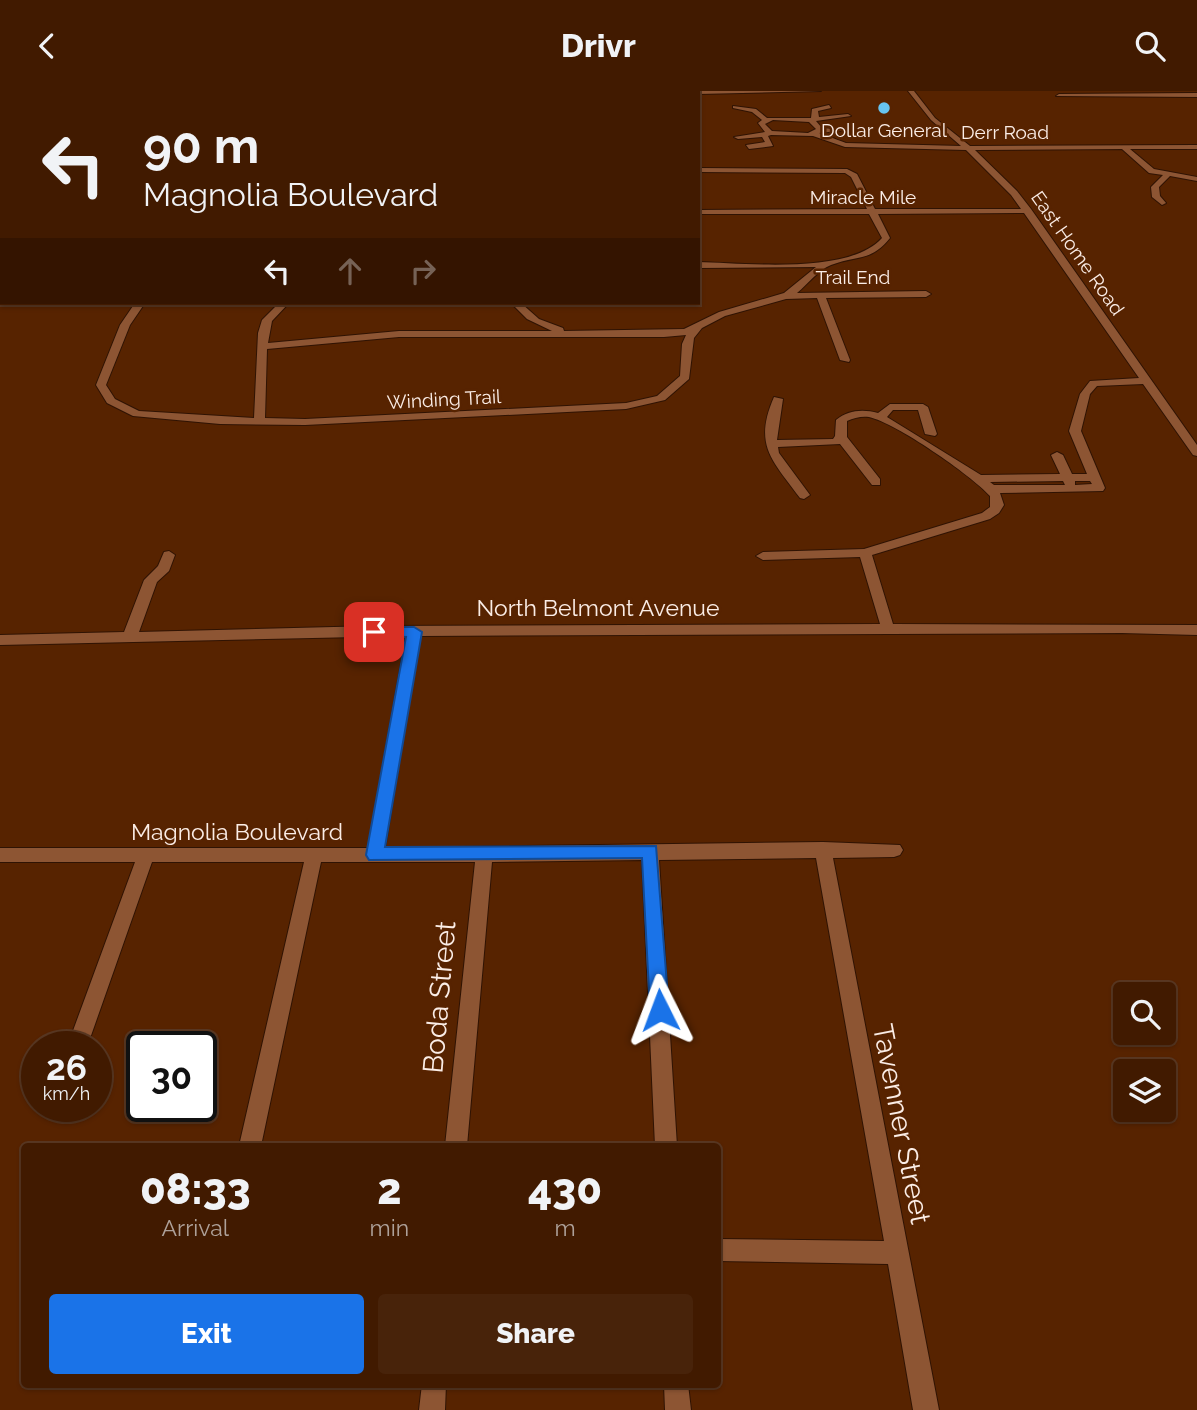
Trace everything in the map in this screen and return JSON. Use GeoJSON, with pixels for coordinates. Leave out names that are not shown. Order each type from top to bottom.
{"type":"FeatureCollection","features":[{"type":"Feature","properties":{"kind":"street"},"geometry":{"type":"LineString","coordinates":[[700,92],[818,91]]}},
{"type":"Feature","properties":{"kind":"street","name":"East Home Road"},"geometry":{"type":"LineString","coordinates":[[911,91],[933,119],[1000,177],[1028,211],[1197,453]]}},
{"type":"Feature","properties":{"kind":"street"},"geometry":{"type":"LineString","coordinates":[[1056,93],[1197,95]]}},
{"type":"Feature","properties":{"kind":"street"},"geometry":{"type":"LineString","coordinates":[[1056,93],[1066,103]]}},
{"type":"Feature","properties":{"kind":"street"},"geometry":{"type":"LineString","coordinates":[[735,107],[754,110],[764,126],[770,144],[748,146]]}},
{"type":"Feature","properties":{"kind":"street"},"geometry":{"type":"LineString","coordinates":[[817,132],[814,110],[829,107]]}},
{"type":"Feature","properties":{"kind":"street"},"geometry":{"type":"LineString","coordinates":[[779,109],[784,118]]}},
{"type":"Feature","properties":{"kind":"street"},"geometry":{"type":"LineString","coordinates":[[738,137],[784,118],[848,116]]}},
{"type":"Feature","properties":{"kind":"street"},"geometry":{"type":"LineString","coordinates":[[737,117],[793,135],[846,130]]}},
{"type":"Feature","properties":{"kind":"street"},"geometry":{"type":"LineString","coordinates":[[750,126],[764,126]]}},
{"type":"Feature","properties":{"kind":"street","name":"Derr Road"},"geometry":{"type":"LineString","coordinates":[[817,132],[845,145],[969,148],[1197,147]]}},
{"type":"Feature","properties":{"kind":"street"},"geometry":{"type":"LineString","coordinates":[[793,135],[797,145]]}},
{"type":"Feature","properties":{"kind":"street"},"geometry":{"type":"LineString","coordinates":[[1123,148],[1146,168],[1167,175],[1197,179]]}},
{"type":"Feature","properties":{"kind":"street"},"geometry":{"type":"LineString","coordinates":[[261,347],[390,335],[678,334],[727,313],[781,297],[794,291],[815,270],[872,253],[882,247],[885,234],[858,181],[847,171],[700,170]]}},
{"type":"Feature","properties":{"kind":"street"},"geometry":{"type":"LineString","coordinates":[[1162,204],[1156,197],[1155,187],[1167,175]]}},
{"type":"Feature","properties":{"kind":"street","name":"Miracle Mile"},"geometry":{"type":"LineString","coordinates":[[700,212],[1028,211]]}},
{"type":"Feature","properties":{"kind":"street"},"geometry":{"type":"LineString","coordinates":[[700,265],[826,265]]}},
{"type":"Feature","properties":{"kind":"street"},"geometry":{"type":"LineString","coordinates":[[820,294],[845,360]]}},
{"type":"Feature","properties":{"kind":"street","name":"Trail End"},"geometry":{"type":"LineString","coordinates":[[781,297],[820,294],[926,294]]}},
{"type":"Feature","properties":{"kind":"street","name":"Winding Trail"},"geometry":{"type":"LineString","coordinates":[[139,305],[125,325],[103,379],[102,389],[111,401],[127,411],[148,416],[259,422],[523,412],[642,403],[661,397],[682,382],[687,371],[689,337],[699,327]]}},
{"type":"Feature","properties":{"kind":"street"},"geometry":{"type":"LineString","coordinates":[[259,422],[261,347],[267,320],[282,305]]}},
{"type":"Feature","properties":{"kind":"street"},"geometry":{"type":"LineString","coordinates":[[518,305],[549,328],[578,334]]}},
{"type":"Feature","properties":{"kind":"street"},"geometry":{"type":"LineString","coordinates":[[992,489],[1097,482],[1075,431],[1088,387],[1101,382],[1146,381]]}},
{"type":"Feature","properties":{"kind":"street"},"geometry":{"type":"LineString","coordinates":[[778,399],[769,436],[773,453],[803,495]]}},
{"type":"Feature","properties":{"kind":"street"},"geometry":{"type":"LineString","coordinates":[[880,417],[890,407],[923,407],[931,434]]}},
{"type":"Feature","properties":{"kind":"street"},"geometry":{"type":"LineString","coordinates":[[763,556],[865,553],[986,516],[997,509],[998,504],[992,489],[880,417],[859,414],[846,417],[840,424],[841,437],[876,482]]}},
{"type":"Feature","properties":{"kind":"street"},"geometry":{"type":"LineString","coordinates":[[771,444],[831,443],[841,437]]}},
{"type":"Feature","properties":{"kind":"street"},"geometry":{"type":"LineString","coordinates":[[1057,456],[1070,483]]}},
{"type":"Feature","properties":{"kind":"street"},"geometry":{"type":"LineString","coordinates":[[979,479],[1070,483]]}},
{"type":"Feature","properties":{"kind":"street"},"geometry":{"type":"LineString","coordinates":[[865,553],[888,629]]}},
{"type":"Feature","properties":{"kind":"street"},"geometry":{"type":"LineString","coordinates":[[130,636],[151,580],[164,568],[169,555]]}},
{"type":"Feature","properties":{"kind":"street","name":"North Belmont Avenue"},"geometry":{"type":"LineString","coordinates":[[0,640],[414,632],[888,629],[1196,631]]}},
{"type":"Feature","properties":{"kind":"street"},"geometry":{"type":"LineString","coordinates":[[375,855],[414,632]]}},
{"type":"Feature","properties":{"kind":"street","name":"Tavenner Street"},"geometry":{"type":"LineString","coordinates":[[823,849],[926,1410]]}},
{"type":"Feature","properties":{"kind":"street","name":"Magnolia Boulevard"},"geometry":{"type":"LineString","coordinates":[[0,855],[894,850]]}},
{"type":"Feature","properties":{"kind":"street"},"geometry":{"type":"LineString","coordinates":[[650,851],[666,1143]]}},
{"type":"Feature","properties":{"kind":"street","name":"Boda Street"},"geometry":{"type":"LineString","coordinates":[[456,1143],[484,854]]}},
{"type":"Feature","properties":{"kind":"street"},"geometry":{"type":"LineString","coordinates":[[251,1143],[314,855]]}},
{"type":"Feature","properties":{"kind":"street"},"geometry":{"type":"LineString","coordinates":[[83,1031],[146,856]]}},
{"type":"Feature","properties":{"kind":"street"},"geometry":{"type":"LineString","coordinates":[[721,1250],[898,1253]]}},
{"type":"Feature","properties":{"kind":"street"},"geometry":{"type":"LineString","coordinates":[[432,1410],[435,1388]]}},
{"type":"Feature","properties":{"kind":"street"},"geometry":{"type":"LineString","coordinates":[[676,1388],[678,1410]]}},
{"type":"Feature","properties":{"kind":"place","name":"Dollar General"},"geometry":{"type":"Point","coordinates":[884,108]}},
{"type":"Feature","properties":{"kind":"route"},"geometry":{"type":"LineString","coordinates":[[374,632],[414,632],[375,855],[650,851],[660,1010]]}}]}
